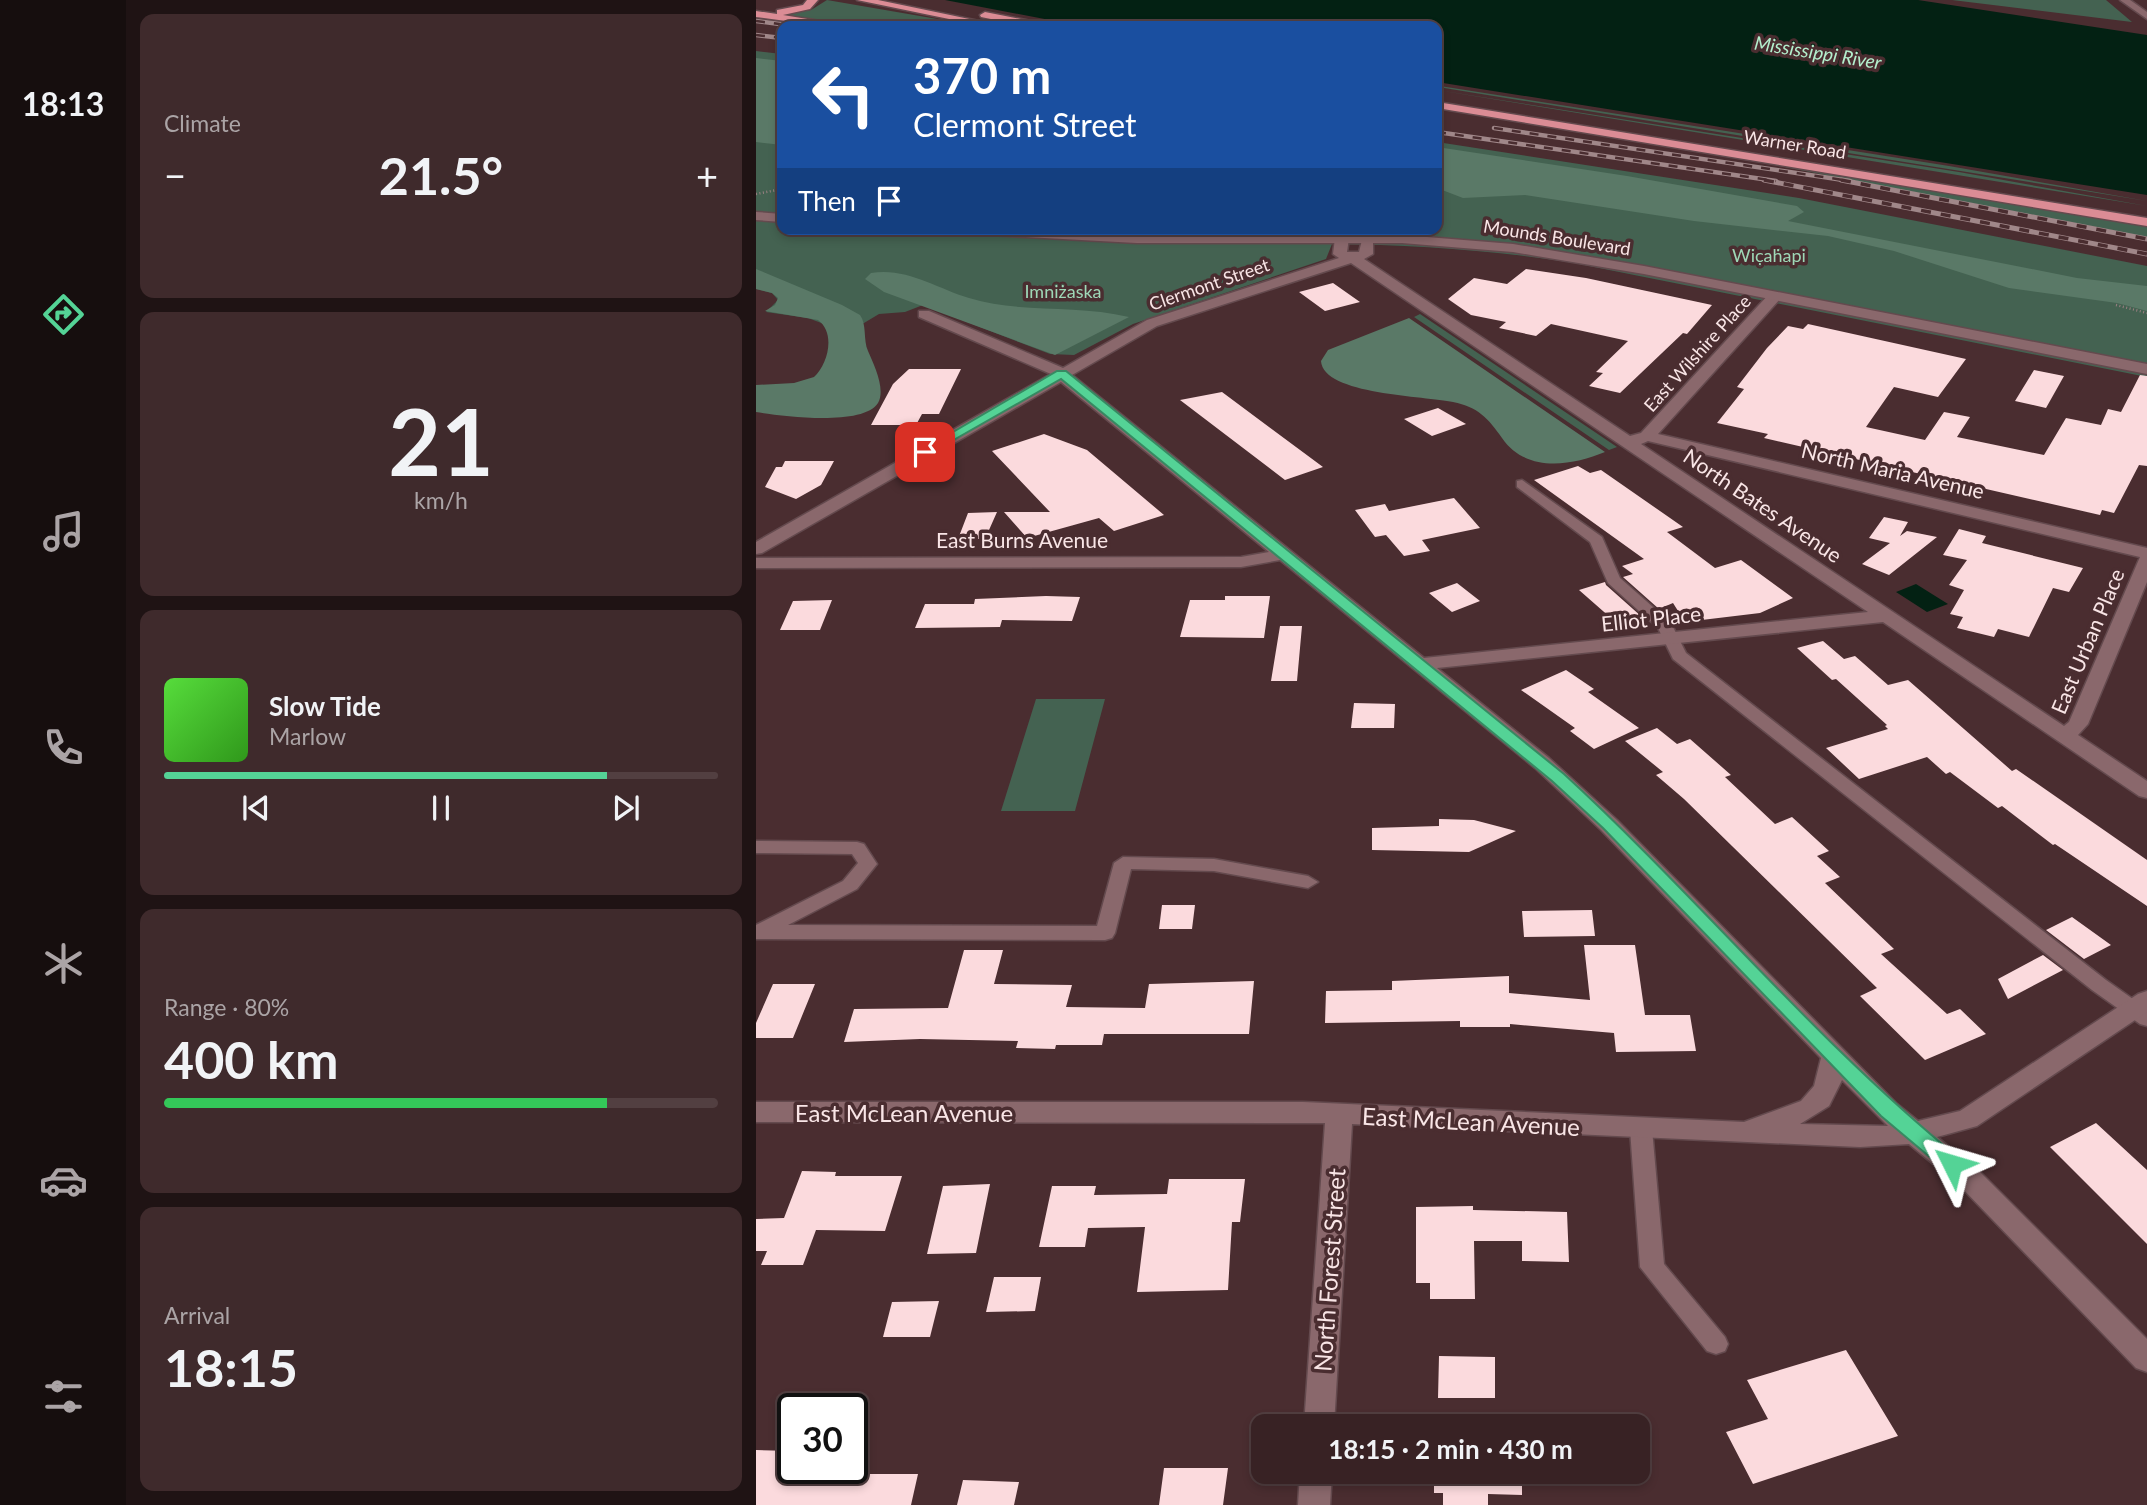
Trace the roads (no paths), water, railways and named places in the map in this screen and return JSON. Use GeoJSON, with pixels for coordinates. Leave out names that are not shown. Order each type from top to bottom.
{"type":"FeatureCollection","features":[{"type":"Feature","properties":{"kind":"highway"},"geometry":{"type":"LineString","coordinates":[[756,13],[796,10],[810,5],[813,0]]}},
{"type":"Feature","properties":{"kind":"highway"},"geometry":{"type":"LineString","coordinates":[[862,0],[972,21]]}},
{"type":"Feature","properties":{"kind":"highway"},"geometry":{"type":"LineString","coordinates":[[906,0],[1015,21]]}},
{"type":"Feature","properties":{"kind":"highway"},"geometry":{"type":"LineString","coordinates":[[756,13],[811,21]]}},
{"type":"Feature","properties":{"kind":"highway","name":"Warner Road"},"geometry":{"type":"LineString","coordinates":[[1442,97],[2147,211]]}},
{"type":"Feature","properties":{"kind":"highway","name":"Warner Road"},"geometry":{"type":"LineString","coordinates":[[1442,106],[2147,222]]}},
{"type":"Feature","properties":{"kind":"street"},"geometry":{"type":"LineString","coordinates":[[756,216],[777,218]]}},
{"type":"Feature","properties":{"kind":"street","name":"Mounds Boulevard"},"geometry":{"type":"LineString","coordinates":[[1063,235],[1137,239],[1368,239],[1452,242],[1543,252],[2147,369]]}},
{"type":"Feature","properties":{"kind":"street"},"geometry":{"type":"LineString","coordinates":[[1342,239],[1340,254],[1352,258],[1366,254],[1368,239]]}},
{"type":"Feature","properties":{"kind":"street","name":"Clermont Street"},"geometry":{"type":"LineString","coordinates":[[756,549],[1157,321],[1352,258]]}},
{"type":"Feature","properties":{"kind":"street","name":"North Bates Avenue"},"geometry":{"type":"LineString","coordinates":[[1352,258],[2147,790]]}},
{"type":"Feature","properties":{"kind":"street","name":"East Wilshire Place"},"geometry":{"type":"LineString","coordinates":[[1647,436],[1775,296]]}},
{"type":"Feature","properties":{"kind":"street"},"geometry":{"type":"LineString","coordinates":[[925,314],[1041,361],[1062,373],[1542,763],[1600,816],[1888,1111],[1970,1180],[2147,1359]]}},
{"type":"Feature","properties":{"kind":"street"},"geometry":{"type":"LineString","coordinates":[[1629,442],[1647,436]]}},
{"type":"Feature","properties":{"kind":"street","name":"North Maria Avenue"},"geometry":{"type":"LineString","coordinates":[[1647,436],[2147,553]]}},
{"type":"Feature","properties":{"kind":"street","name":"East Burns Avenue"},"geometry":{"type":"LineString","coordinates":[[756,563],[1241,562],[1286,554]]}},
{"type":"Feature","properties":{"kind":"street","name":"East Urban Place"},"geometry":{"type":"LineString","coordinates":[[2066,736],[2078,724],[2147,560]]}},
{"type":"Feature","properties":{"kind":"street","name":"Elliot Place"},"geometry":{"type":"LineString","coordinates":[[1419,664],[1887,617]]}},
{"type":"Feature","properties":{"kind":"street","name":"East McLean Avenue"},"geometry":{"type":"LineString","coordinates":[[756,1112],[1339,1114],[1860,1138],[1915,1133],[1968,1119],[2143,1009]]}},
{"type":"Feature","properties":{"kind":"street"},"geometry":{"type":"LineString","coordinates":[[1717,1133],[1771,1123],[1810,1109],[1830,1086],[1834,1056]]}},
{"type":"Feature","properties":{"kind":"street","name":"North Forest Street"},"geometry":{"type":"LineString","coordinates":[[1320,1414],[1339,1114]]}},
{"type":"Feature","properties":{"kind":"street"},"geometry":{"type":"LineString","coordinates":[[1314,1505],[1315,1484]]}},
{"type":"Feature","properties":{"kind":"lane"},"geometry":{"type":"LineString","coordinates":[[2124,0],[2147,16]]}},
{"type":"Feature","properties":{"kind":"lane"},"geometry":{"type":"LineString","coordinates":[[1522,484],[1597,540],[1613,580],[1663,623],[1679,656],[2143,1009]]}},
{"type":"Feature","properties":{"kind":"lane"},"geometry":{"type":"LineString","coordinates":[[756,847],[857,848],[868,864],[850,885],[759,932]]}},
{"type":"Feature","properties":{"kind":"lane"},"geometry":{"type":"LineString","coordinates":[[759,932],[1105,933],[1123,863],[1214,865],[1308,882]]}},
{"type":"Feature","properties":{"kind":"lane"},"geometry":{"type":"LineString","coordinates":[[1641,1129],[1652,1267],[1716,1344]]}},
{"type":"Feature","properties":{"kind":"water","name":"Mississippi River"},"geometry":{"type":"Polygon","coordinates":[[[945,0],[1918,0],[2147,35],[2147,195],[1442,83],[1442,21],[1055,21],[945,0]]]}},
{"type":"Feature","properties":{"kind":"water"},"geometry":{"type":"Polygon","coordinates":[[[1916,584],[1948,604],[1927,612],[1896,592],[1916,584]]]}},
{"type":"Feature","properties":{"kind":"railway"},"geometry":{"type":"LineString","coordinates":[[756,21],[777,24]]}},
{"type":"Feature","properties":{"kind":"railway"},"geometry":{"type":"LineString","coordinates":[[756,35],[777,37]]}},
{"type":"Feature","properties":{"kind":"railway"},"geometry":{"type":"LineString","coordinates":[[1494,128],[1850,181]]}},
{"type":"Feature","properties":{"kind":"railway"},"geometry":{"type":"LineString","coordinates":[[1442,133],[1776,181]]}},
{"type":"Feature","properties":{"kind":"railway"},"geometry":{"type":"LineString","coordinates":[[1764,180],[2147,254]]}},
{"type":"Feature","properties":{"kind":"railway"},"geometry":{"type":"LineString","coordinates":[[1841,180],[2147,239]]}},
{"type":"Feature","properties":{"kind":"park label","name":"Wic̣aḣapi"},"geometry":{"type":"Point","coordinates":[1769,255]}},
{"type":"Feature","properties":{"kind":"park label","name":"Imniżaska"},"geometry":{"type":"Point","coordinates":[1063,291]}}]}
